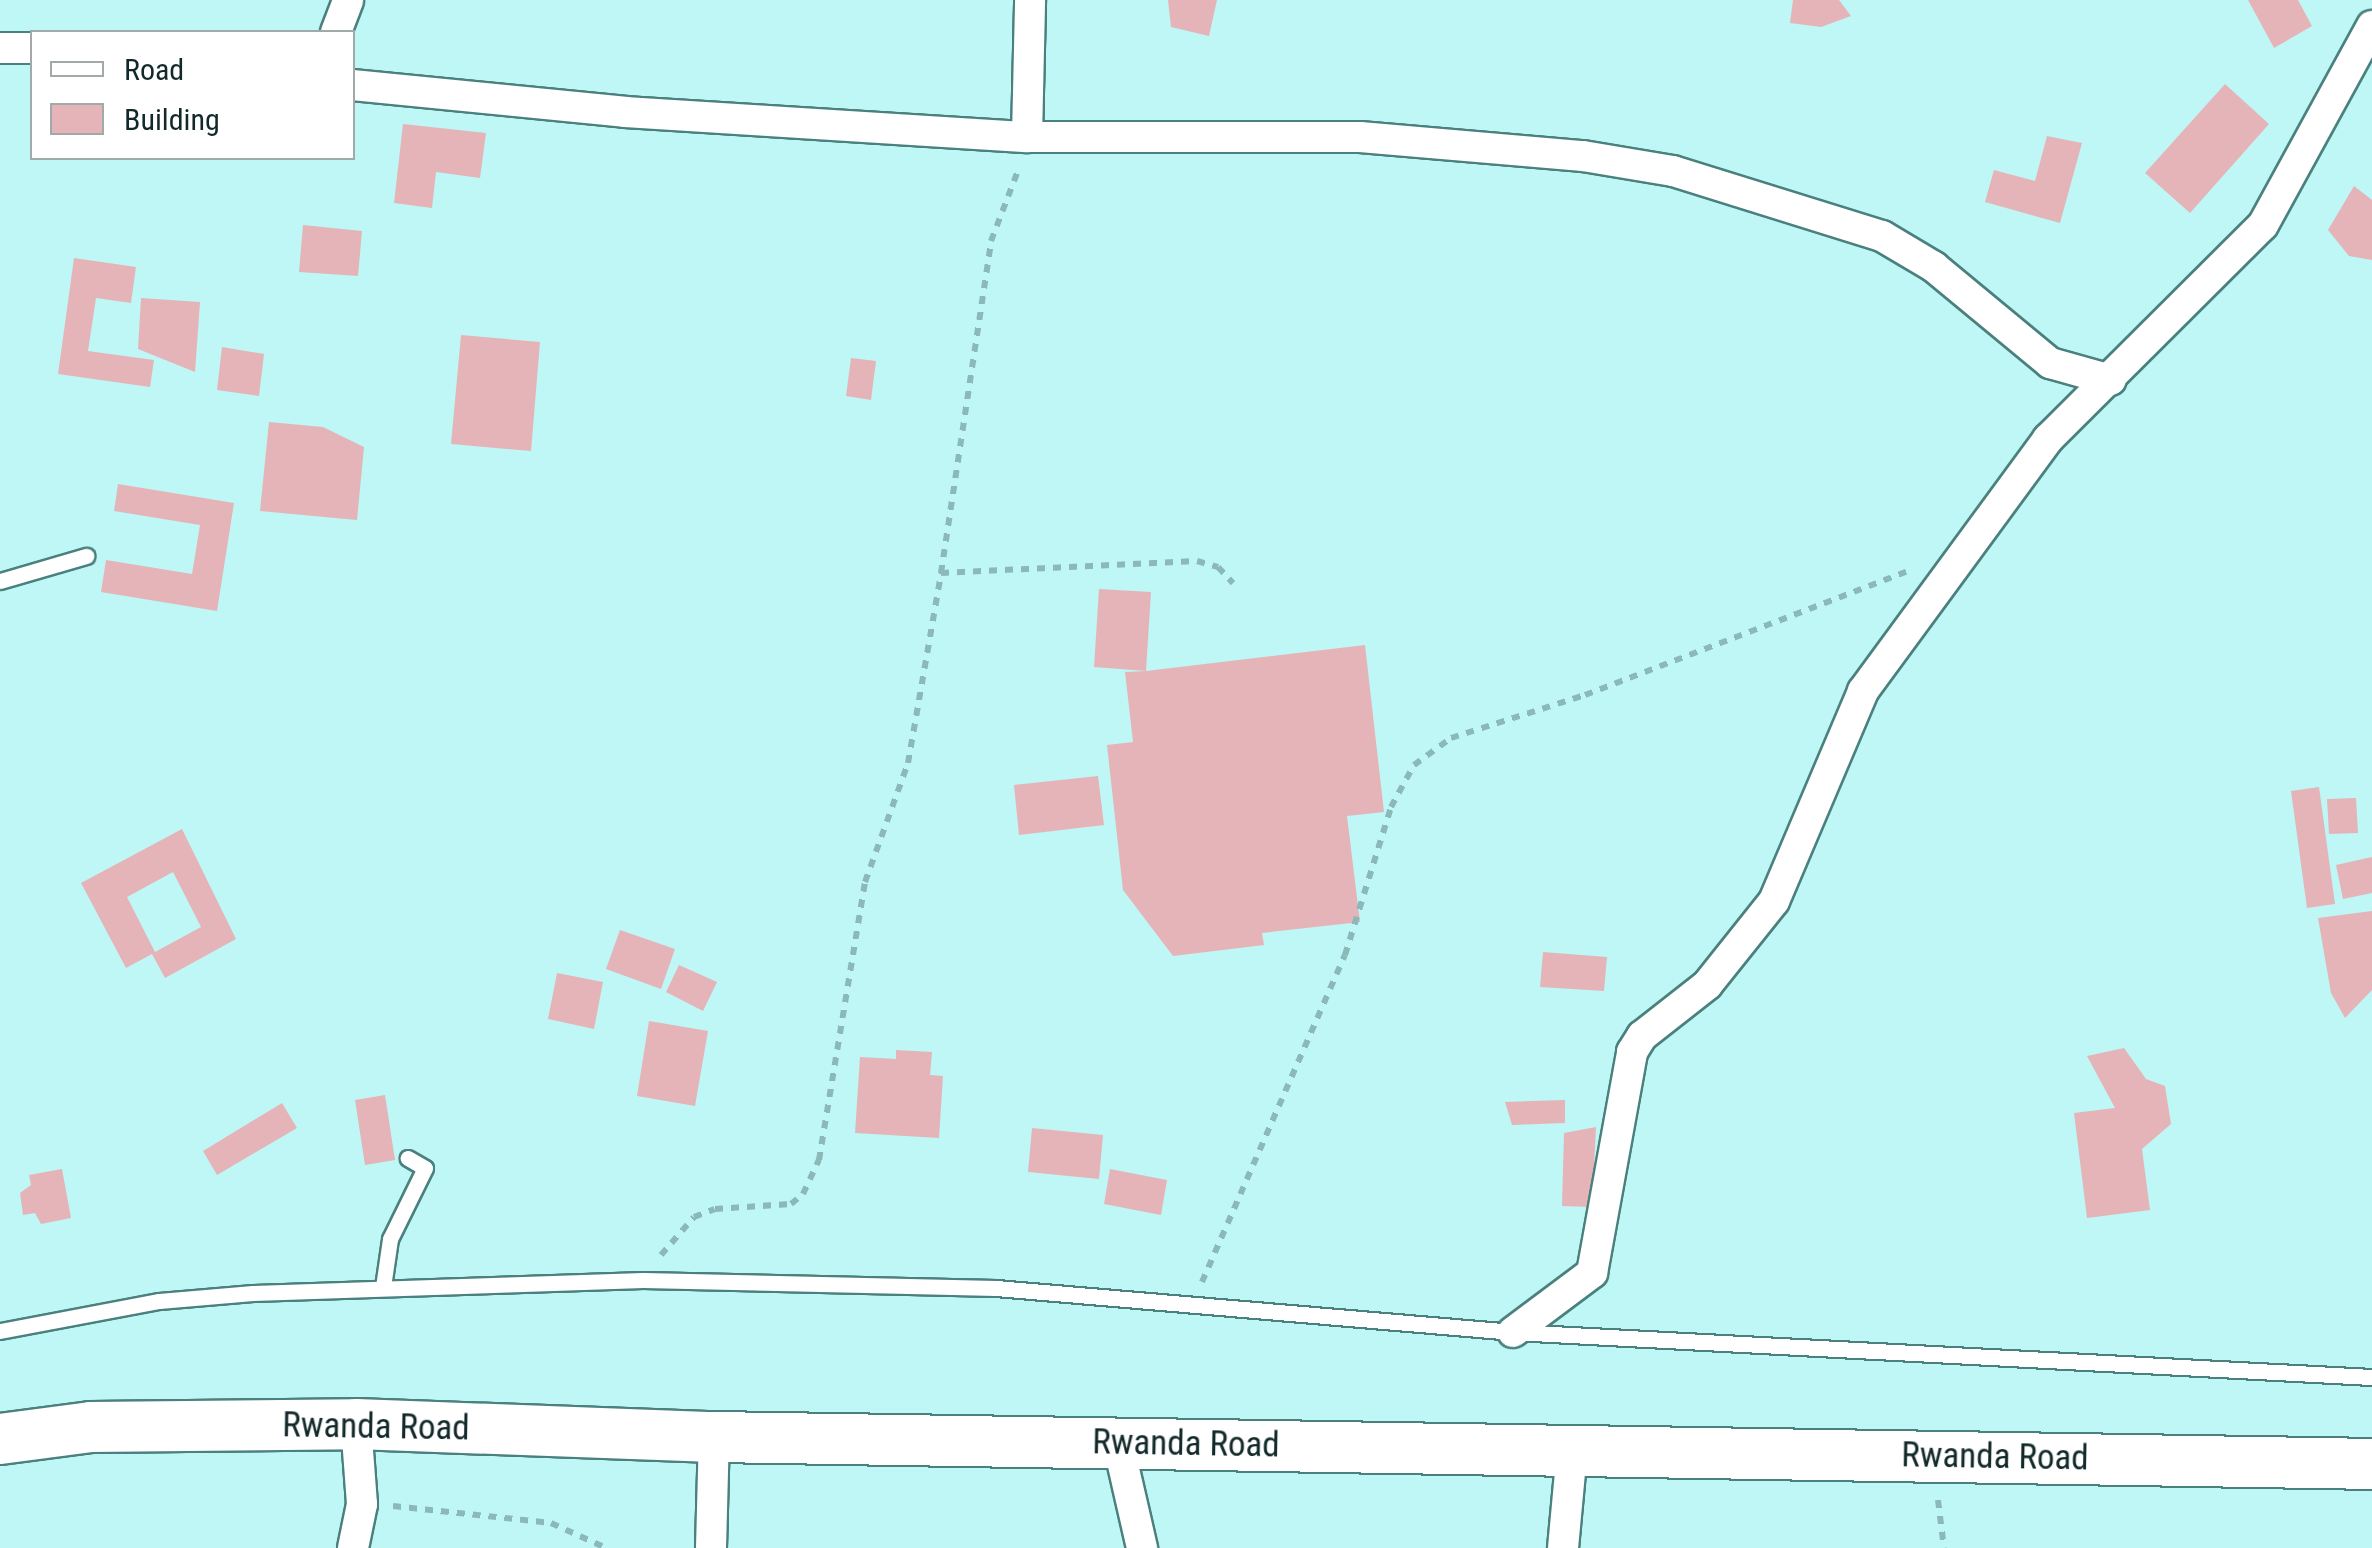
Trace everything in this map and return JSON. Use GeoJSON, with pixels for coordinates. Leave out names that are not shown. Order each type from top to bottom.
{"type":"FeatureCollection","features":[{"type":"Feature","properties":{"kind":"highway","name":"Rwanda Road"},"geometry":{"type":"LineString","coordinates":[[0,1439],[91,1427],[356,1424],[714,1437],[2372,1464]]}},
{"type":"Feature","properties":{"kind":"street"},"geometry":{"type":"LineString","coordinates":[[337,30],[348,0]]}},
{"type":"Feature","properties":{"kind":"street"},"geometry":{"type":"LineString","coordinates":[[1027,137],[1030,0]]}},
{"type":"Feature","properties":{"kind":"street"},"geometry":{"type":"LineString","coordinates":[[1514,1332],[1592,1273],[1632,1052],[1642,1036],[1708,986],[1774,901],[1855,705],[2048,439],[2263,225],[2372,26]]}},
{"type":"Feature","properties":{"kind":"street"},"geometry":{"type":"LineString","coordinates":[[0,48],[30,48]]}},
{"type":"Feature","properties":{"kind":"street"},"geometry":{"type":"LineString","coordinates":[[355,85],[643,113],[1027,137],[1360,137],[1583,156],[1673,172],[1882,236],[1934,267],[2050,363],[2111,380]]}},
{"type":"Feature","properties":{"kind":"street"},"geometry":{"type":"LineString","coordinates":[[353,1548],[362,1504],[356,1424]]}},
{"type":"Feature","properties":{"kind":"street"},"geometry":{"type":"LineString","coordinates":[[711,1548],[714,1437]]}},
{"type":"Feature","properties":{"kind":"street"},"geometry":{"type":"LineString","coordinates":[[1118,1443],[1142,1548]]}},
{"type":"Feature","properties":{"kind":"street"},"geometry":{"type":"LineString","coordinates":[[1564,1548],[1572,1450]]}},
{"type":"Feature","properties":{"kind":"lane"},"geometry":{"type":"LineString","coordinates":[[0,581],[86,556]]}},
{"type":"Feature","properties":{"kind":"lane"},"geometry":{"type":"LineString","coordinates":[[383,1287],[390,1239],[425,1168],[408,1158]]}},
{"type":"Feature","properties":{"kind":"lane"},"geometry":{"type":"LineString","coordinates":[[0,1331],[159,1301],[383,1287],[643,1280],[996,1288],[1514,1332],[2372,1377]]}},
{"type":"Feature","properties":{"kind":"path"},"geometry":{"type":"LineString","coordinates":[[643,1280],[694,1218],[714,1209],[790,1204],[803,1194],[818,1160],[865,882],[912,746],[991,241],[1027,137]]}},
{"type":"Feature","properties":{"kind":"path"},"geometry":{"type":"LineString","coordinates":[[1192,1304],[1345,955],[1391,807],[1414,765],[1451,738],[1585,696],[1965,549]]}},
{"type":"Feature","properties":{"kind":"path"},"geometry":{"type":"LineString","coordinates":[[941,572],[1196,561],[1218,567],[1233,584]]}},
{"type":"Feature","properties":{"kind":"path"},"geometry":{"type":"LineString","coordinates":[[362,1504],[551,1523],[606,1548]]}},
{"type":"Feature","properties":{"kind":"building"},"geometry":{"type":"Polygon","coordinates":[[[1168,0],[1217,0],[1209,36],[1171,27],[1168,0]]]}},
{"type":"Feature","properties":{"kind":"building"},"geometry":{"type":"Polygon","coordinates":[[[1793,0],[1839,0],[1851,16],[1821,27],[1790,23],[1793,0]]]}},
{"type":"Feature","properties":{"kind":"building"},"geometry":{"type":"Polygon","coordinates":[[[2248,0],[2298,0],[2312,26],[2274,48],[2248,0]]]}},
{"type":"Feature","properties":{"kind":"building"},"geometry":{"type":"Polygon","coordinates":[[[2225,84],[2269,124],[2190,213],[2145,173],[2225,84]]]}},
{"type":"Feature","properties":{"kind":"building"},"geometry":{"type":"Polygon","coordinates":[[[403,124],[486,133],[480,178],[436,172],[432,208],[394,203],[403,124]]]}},
{"type":"Feature","properties":{"kind":"building"},"geometry":{"type":"Polygon","coordinates":[[[2047,136],[2082,143],[2060,223],[1985,202],[1994,170],[2035,181],[2047,136]]]}},
{"type":"Feature","properties":{"kind":"building"},"geometry":{"type":"Polygon","coordinates":[[[2354,186],[2372,200],[2372,260],[2349,256],[2328,230],[2354,186]]]}},
{"type":"Feature","properties":{"kind":"building"},"geometry":{"type":"Polygon","coordinates":[[[303,225],[362,231],[358,276],[299,272],[303,225]]]}},
{"type":"Feature","properties":{"kind":"building"},"geometry":{"type":"Polygon","coordinates":[[[74,258],[136,267],[131,303],[96,298],[88,351],[154,360],[150,387],[58,374],[74,258]]]}},
{"type":"Feature","properties":{"kind":"building"},"geometry":{"type":"Polygon","coordinates":[[[141,298],[200,302],[195,372],[138,349],[141,298]]]}},
{"type":"Feature","properties":{"kind":"building"},"geometry":{"type":"Polygon","coordinates":[[[461,335],[540,342],[531,451],[451,444],[461,335]]]}},
{"type":"Feature","properties":{"kind":"building"},"geometry":{"type":"Polygon","coordinates":[[[222,347],[264,354],[259,396],[217,390],[222,347]]]}},
{"type":"Feature","properties":{"kind":"building"},"geometry":{"type":"Polygon","coordinates":[[[851,358],[876,361],[871,400],[846,396],[851,358]]]}},
{"type":"Feature","properties":{"kind":"building"},"geometry":{"type":"Polygon","coordinates":[[[269,422],[323,427],[364,447],[357,520],[260,511],[269,422]]]}},
{"type":"Feature","properties":{"kind":"building"},"geometry":{"type":"Polygon","coordinates":[[[118,484],[234,503],[217,611],[101,592],[106,560],[192,574],[200,525],[114,511],[118,484]]]}},
{"type":"Feature","properties":{"kind":"building"},"geometry":{"type":"Polygon","coordinates":[[[1099,589],[1151,592],[1146,671],[1094,667],[1099,589]]]}},
{"type":"Feature","properties":{"kind":"building"},"geometry":{"type":"Polygon","coordinates":[[[1365,645],[1384,812],[1347,816],[1360,922],[1262,933],[1264,945],[1173,956],[1123,890],[1107,745],[1133,742],[1125,672],[1365,645]]]}},
{"type":"Feature","properties":{"kind":"building"},"geometry":{"type":"Polygon","coordinates":[[[1098,776],[1104,825],[1019,835],[1014,785],[1098,776]]]}},
{"type":"Feature","properties":{"kind":"building"},"geometry":{"type":"Polygon","coordinates":[[[2319,787],[2335,904],[2307,908],[2291,791],[2319,787]]]}},
{"type":"Feature","properties":{"kind":"building"},"geometry":{"type":"Polygon","coordinates":[[[2356,798],[2358,833],[2329,834],[2327,799],[2356,798]]]}},
{"type":"Feature","properties":{"kind":"building"},"geometry":{"type":"Polygon","coordinates":[[[182,829],[236,939],[165,978],[152,954],[126,968],[81,883],[182,829]],[[173,872],[127,897],[155,952],[201,927],[173,872]]]}},
{"type":"Feature","properties":{"kind":"building"},"geometry":{"type":"Polygon","coordinates":[[[2372,857],[2372,893],[2343,899],[2336,865],[2372,857]]]}},
{"type":"Feature","properties":{"kind":"building"},"geometry":{"type":"Polygon","coordinates":[[[2372,911],[2372,990],[2345,1018],[2331,993],[2318,918],[2372,911]]]}},
{"type":"Feature","properties":{"kind":"building"},"geometry":{"type":"Polygon","coordinates":[[[620,930],[675,949],[661,989],[606,969],[620,930]]]}},
{"type":"Feature","properties":{"kind":"building"},"geometry":{"type":"Polygon","coordinates":[[[1543,952],[1607,957],[1604,991],[1540,987],[1543,952]]]}},
{"type":"Feature","properties":{"kind":"building"},"geometry":{"type":"Polygon","coordinates":[[[679,965],[717,982],[703,1011],[666,992],[679,965]]]}},
{"type":"Feature","properties":{"kind":"building"},"geometry":{"type":"Polygon","coordinates":[[[557,973],[603,982],[594,1029],[548,1019],[557,973]]]}},
{"type":"Feature","properties":{"kind":"building"},"geometry":{"type":"Polygon","coordinates":[[[649,1021],[708,1031],[695,1106],[637,1096],[649,1021]]]}},
{"type":"Feature","properties":{"kind":"building"},"geometry":{"type":"Polygon","coordinates":[[[2124,1048],[2146,1079],[2165,1086],[2171,1124],[2142,1149],[2150,1210],[2087,1218],[2074,1113],[2115,1108],[2087,1056],[2124,1048]]]}},
{"type":"Feature","properties":{"kind":"building"},"geometry":{"type":"Polygon","coordinates":[[[896,1050],[932,1052],[930,1075],[943,1076],[939,1138],[855,1133],[860,1057],[896,1059],[896,1050]]]}},
{"type":"Feature","properties":{"kind":"building"},"geometry":{"type":"Polygon","coordinates":[[[385,1095],[395,1160],[365,1165],[355,1100],[385,1095]]]}},
{"type":"Feature","properties":{"kind":"building"},"geometry":{"type":"Polygon","coordinates":[[[1565,1100],[1565,1123],[1512,1125],[1505,1102],[1565,1100]]]}},
{"type":"Feature","properties":{"kind":"building"},"geometry":{"type":"Polygon","coordinates":[[[282,1103],[297,1128],[217,1175],[203,1151],[282,1103]]]}},
{"type":"Feature","properties":{"kind":"building"},"geometry":{"type":"Polygon","coordinates":[[[1596,1127],[1592,1207],[1562,1206],[1564,1133],[1596,1127]]]}},
{"type":"Feature","properties":{"kind":"building"},"geometry":{"type":"Polygon","coordinates":[[[1032,1128],[1103,1135],[1099,1179],[1028,1172],[1032,1128]]]}},
{"type":"Feature","properties":{"kind":"building"},"geometry":{"type":"Polygon","coordinates":[[[62,1169],[71,1218],[41,1224],[35,1213],[23,1215],[20,1193],[31,1185],[29,1175],[62,1169]]]}},
{"type":"Feature","properties":{"kind":"building"},"geometry":{"type":"Polygon","coordinates":[[[1110,1169],[1167,1180],[1161,1215],[1104,1204],[1110,1169]]]}}]}
